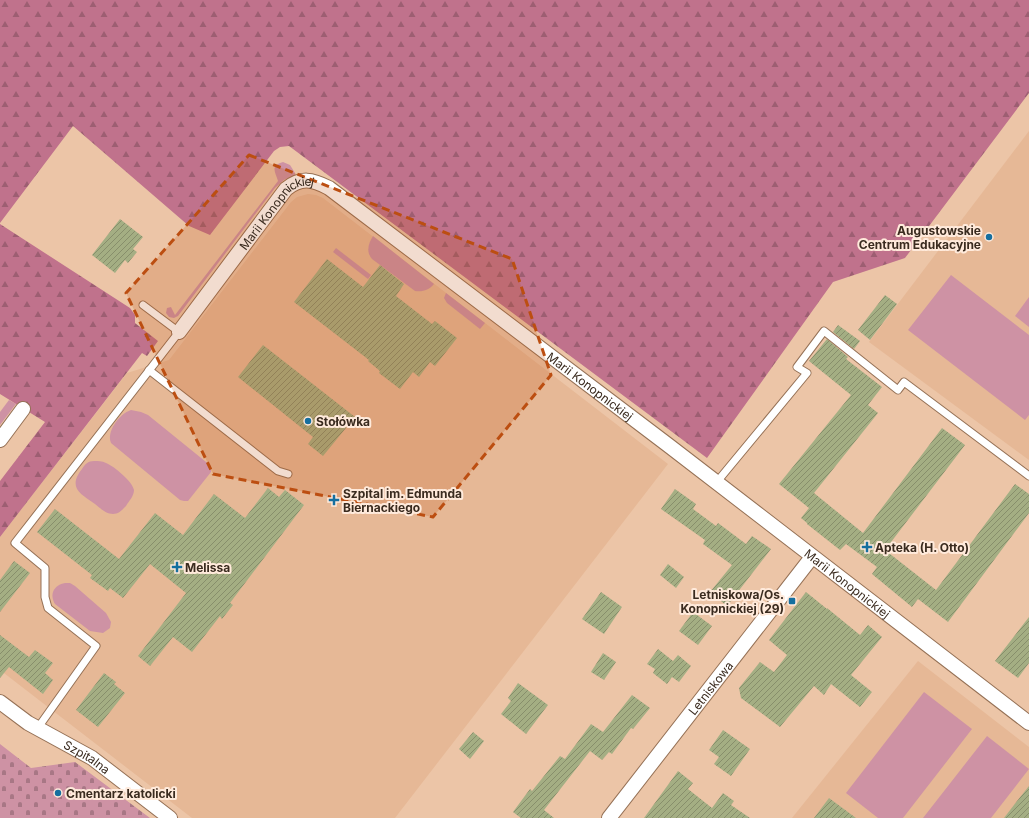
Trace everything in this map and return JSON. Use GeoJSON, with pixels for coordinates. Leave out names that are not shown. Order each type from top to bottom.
{"type":"FeatureCollection","features":[{"type":"Feature","properties":{"kind":"street","name":"Marii Konopnickiej"},"geometry":{"type":"LineString","coordinates":[[179,332],[281,195],[292,185],[306,180],[325,186],[1029,723]]}},
{"type":"Feature","properties":{"kind":"street"},"geometry":{"type":"LineString","coordinates":[[0,440],[23,409]]}},
{"type":"Feature","properties":{"kind":"street","name":"Letniskowa"},"geometry":{"type":"LineString","coordinates":[[609,818],[812,557]]}},
{"type":"Feature","properties":{"kind":"street","name":"Szpitalna"},"geometry":{"type":"LineString","coordinates":[[0,702],[37,729],[92,758],[170,818]]}},
{"type":"Feature","properties":{"kind":"lane"},"geometry":{"type":"LineString","coordinates":[[37,729],[96,646],[48,608],[45,597],[45,568],[14,543],[179,332],[143,304]]}},
{"type":"Feature","properties":{"kind":"lane"},"geometry":{"type":"LineString","coordinates":[[716,483],[807,373],[797,367],[824,331],[898,390],[904,382],[1029,476]]}},
{"type":"Feature","properties":{"kind":"lane"},"geometry":{"type":"LineString","coordinates":[[149,370],[278,471],[288,474]]}},
{"type":"Feature","properties":{"kind":"highlighted area"},"geometry":{"type":"Polygon","coordinates":[[[249,155],[512,259],[551,375],[433,517],[213,474],[126,293],[249,155]]]}},
{"type":"Feature","properties":{"kind":"shaded area","name":"Augustowskie Centrum Edukacyjne"},"geometry":{"type":"Polygon","coordinates":[[[1029,131],[1029,460],[869,342],[1029,131]]]}},
{"type":"Feature","properties":{"kind":"shaded area","name":"Szpital im. Edmunda Biernackiego"},"geometry":{"type":"Polygon","coordinates":[[[308,194],[323,198],[668,464],[395,818],[192,818],[0,670],[0,537],[127,373],[169,360],[291,202],[297,197],[308,194]]]}},
{"type":"Feature","properties":{"kind":"shaded area"},"geometry":{"type":"Polygon","coordinates":[[[918,661],[1029,747],[1029,818],[792,818],[918,661]]]}},
{"type":"Feature","properties":{"kind":"green space"},"geometry":{"type":"Polygon","coordinates":[[[0,0],[1029,0],[1029,93],[905,258],[833,282],[707,458],[289,146],[280,147],[274,151],[210,235],[189,226],[73,126],[0,223],[0,0]]]}},
{"type":"Feature","properties":{"kind":"green space"},"geometry":{"type":"Polygon","coordinates":[[[283,162],[290,165],[295,175],[284,180],[275,188],[178,316],[174,318],[169,317],[166,313],[167,308],[171,307],[175,315],[278,181],[274,169],[276,165],[283,162]]]}},
{"type":"Feature","properties":{"kind":"green space"},"geometry":{"type":"Polygon","coordinates":[[[0,224],[130,308],[135,315],[135,323],[158,341],[147,356],[142,353],[0,537],[0,481],[45,422],[0,394],[0,224]]]}},
{"type":"Feature","properties":{"kind":"green space"},"geometry":{"type":"Polygon","coordinates":[[[373,236],[434,284],[426,290],[415,291],[372,259],[368,248],[373,236]]]}},
{"type":"Feature","properties":{"kind":"green space"},"geometry":{"type":"Polygon","coordinates":[[[336,248],[371,275],[368,279],[333,252],[336,248]]]}},
{"type":"Feature","properties":{"kind":"green space"},"geometry":{"type":"Polygon","coordinates":[[[951,275],[1029,335],[1029,415],[1025,420],[908,330],[951,275]]]}},
{"type":"Feature","properties":{"kind":"green space"},"geometry":{"type":"Polygon","coordinates":[[[446,293],[485,323],[480,329],[447,303],[444,298],[446,293]]]}},
{"type":"Feature","properties":{"kind":"green space"},"geometry":{"type":"Polygon","coordinates":[[[1029,297],[1029,327],[1015,316],[1029,297]]]}},
{"type":"Feature","properties":{"kind":"green space"},"geometry":{"type":"Polygon","coordinates":[[[9,400],[16,404],[0,425],[0,412],[9,400]]]}},
{"type":"Feature","properties":{"kind":"green space"},"geometry":{"type":"Polygon","coordinates":[[[131,410],[148,415],[211,466],[211,472],[188,501],[180,500],[111,443],[110,434],[118,419],[126,412],[131,410]]]}},
{"type":"Feature","properties":{"kind":"green space"},"geometry":{"type":"Polygon","coordinates":[[[94,461],[103,462],[114,467],[133,487],[134,492],[131,498],[120,512],[113,514],[108,513],[80,493],[77,489],[76,481],[78,475],[86,464],[94,461]]]}},
{"type":"Feature","properties":{"kind":"green space"},"geometry":{"type":"Polygon","coordinates":[[[70,583],[75,586],[106,613],[111,622],[110,628],[103,633],[90,631],[55,604],[52,597],[54,590],[61,584],[70,583]]]}},
{"type":"Feature","properties":{"kind":"green space"},"geometry":{"type":"Polygon","coordinates":[[[924,692],[972,729],[903,818],[878,818],[846,793],[924,692]]]}},
{"type":"Feature","properties":{"kind":"green space"},"geometry":{"type":"Polygon","coordinates":[[[987,736],[1029,769],[991,818],[923,818],[987,736]]]}},
{"type":"Feature","properties":{"kind":"green space","name":"Cmentarz katolicki"},"geometry":{"type":"Polygon","coordinates":[[[0,744],[31,768],[75,762],[150,818],[0,818],[0,744]]]}},
{"type":"Feature","properties":{"kind":"building"},"geometry":{"type":"Polygon","coordinates":[[[120,219],[143,237],[133,249],[137,252],[128,263],[125,260],[115,273],[92,255],[120,219]]]}},
{"type":"Feature","properties":{"kind":"building"},"geometry":{"type":"Polygon","coordinates":[[[327,259],[363,287],[380,265],[404,284],[396,296],[432,324],[435,321],[457,338],[435,366],[430,362],[419,377],[413,372],[400,389],[379,373],[380,371],[368,361],[369,360],[294,302],[327,259]]]}},
{"type":"Feature","properties":{"kind":"building"},"geometry":{"type":"Polygon","coordinates":[[[885,295],[897,304],[870,340],[858,330],[885,295]]]}},
{"type":"Feature","properties":{"kind":"building"},"geometry":{"type":"Polygon","coordinates":[[[838,325],[860,341],[854,349],[833,332],[838,325]]]}},
{"type":"Feature","properties":{"kind":"building"},"geometry":{"type":"Polygon","coordinates":[[[827,339],[848,357],[846,359],[882,387],[868,405],[878,413],[814,493],[863,533],[942,428],[965,445],[885,550],[936,590],[1015,484],[1029,494],[1029,513],[948,622],[918,599],[912,607],[872,574],[877,567],[846,544],[840,550],[807,524],[801,518],[809,508],[779,484],[851,395],[809,361],[827,339]]]}},
{"type":"Feature","properties":{"kind":"building"},"geometry":{"type":"Polygon","coordinates":[[[263,345],[355,417],[323,456],[308,444],[313,437],[238,377],[263,345]]]}},
{"type":"Feature","properties":{"kind":"building"},"geometry":{"type":"Polygon","coordinates":[[[268,488],[279,497],[285,490],[304,505],[230,603],[233,605],[222,619],[220,616],[192,652],[173,637],[150,666],[138,656],[186,593],[150,564],[123,598],[110,588],[108,591],[90,578],[92,575],[37,532],[55,509],[119,559],[155,513],[183,535],[214,494],[245,518],[268,488]]]}},
{"type":"Feature","properties":{"kind":"building"},"geometry":{"type":"Polygon","coordinates":[[[675,489],[696,504],[693,509],[716,526],[718,523],[746,544],[752,536],[771,549],[727,606],[710,592],[732,565],[703,544],[705,540],[661,509],[675,489]]]}},
{"type":"Feature","properties":{"kind":"building"},"geometry":{"type":"Polygon","coordinates":[[[14,561],[30,573],[0,612],[0,580],[14,561]]]}},
{"type":"Feature","properties":{"kind":"building"},"geometry":{"type":"Polygon","coordinates":[[[668,564],[684,577],[676,588],[660,575],[668,564]]]}},
{"type":"Feature","properties":{"kind":"building"},"geometry":{"type":"Polygon","coordinates":[[[601,592],[622,607],[604,634],[582,619],[601,592]]]}},
{"type":"Feature","properties":{"kind":"building"},"geometry":{"type":"Polygon","coordinates":[[[806,592],[860,635],[868,625],[882,637],[851,675],[872,692],[860,707],[831,684],[824,695],[814,686],[780,727],[741,698],[739,688],[760,662],[774,672],[787,655],[769,640],[806,592]]]}},
{"type":"Feature","properties":{"kind":"building"},"geometry":{"type":"Polygon","coordinates":[[[693,612],[712,626],[698,645],[679,631],[693,612]]]}},
{"type":"Feature","properties":{"kind":"building"},"geometry":{"type":"Polygon","coordinates":[[[1029,617],[1029,663],[1018,678],[995,661],[1029,617]]]}},
{"type":"Feature","properties":{"kind":"building"},"geometry":{"type":"Polygon","coordinates":[[[0,635],[29,657],[35,650],[53,663],[45,673],[53,680],[43,694],[9,667],[0,678],[0,635]]]}},
{"type":"Feature","properties":{"kind":"building"},"geometry":{"type":"Polygon","coordinates":[[[658,649],[673,661],[678,655],[691,666],[679,682],[672,677],[667,684],[653,673],[655,669],[647,664],[658,649]]]}},
{"type":"Feature","properties":{"kind":"building"},"geometry":{"type":"Polygon","coordinates":[[[603,653],[616,662],[604,680],[591,672],[603,653]]]}},
{"type":"Feature","properties":{"kind":"building"},"geometry":{"type":"Polygon","coordinates":[[[104,673],[116,682],[114,684],[125,693],[98,727],[76,710],[104,673]]]}},
{"type":"Feature","properties":{"kind":"building"},"geometry":{"type":"Polygon","coordinates":[[[518,683],[548,705],[526,734],[501,714],[511,701],[508,698],[518,683]]]}},
{"type":"Feature","properties":{"kind":"building"},"geometry":{"type":"Polygon","coordinates":[[[632,695],[650,708],[633,729],[631,728],[612,754],[609,752],[602,760],[590,751],[544,810],[554,818],[521,818],[513,812],[530,789],[532,791],[560,756],[565,759],[591,724],[603,732],[632,695]]]}},
{"type":"Feature","properties":{"kind":"building"},"geometry":{"type":"Polygon","coordinates":[[[723,730],[750,749],[731,776],[714,764],[719,757],[709,750],[723,730]]]}},
{"type":"Feature","properties":{"kind":"building"},"geometry":{"type":"Polygon","coordinates":[[[473,732],[484,741],[470,759],[459,749],[473,732]]]}},
{"type":"Feature","properties":{"kind":"building"},"geometry":{"type":"Polygon","coordinates":[[[678,771],[693,783],[688,789],[712,808],[723,793],[734,801],[731,805],[750,818],[644,818],[678,771]]]}},
{"type":"Feature","properties":{"kind":"building"},"geometry":{"type":"Polygon","coordinates":[[[1029,786],[1029,818],[1004,818],[1017,801],[1029,786]]]}},
{"type":"Feature","properties":{"kind":"building"},"geometry":{"type":"Polygon","coordinates":[[[829,798],[856,818],[814,818],[829,798]]]}},
{"type":"Feature","properties":{"kind":"place","name":"Augustowskie Centrum Edukacyjne"},"geometry":{"type":"Point","coordinates":[989,237]}},
{"type":"Feature","properties":{"kind":"place","name":"Stołówka"},"geometry":{"type":"Point","coordinates":[308,421]}},
{"type":"Feature","properties":{"kind":"place","name":"Szpital im. Edmunda Biernackiego"},"geometry":{"type":"Point","coordinates":[334,500]}},
{"type":"Feature","properties":{"kind":"place","name":"Apteka (H. Otto)"},"geometry":{"type":"Point","coordinates":[867,547]}},
{"type":"Feature","properties":{"kind":"place","name":"Melissa"},"geometry":{"type":"Point","coordinates":[177,567]}},
{"type":"Feature","properties":{"kind":"place","name":"Letniskowa/Os. Konopnickiej (29)"},"geometry":{"type":"Point","coordinates":[792,601]}},
{"type":"Feature","properties":{"kind":"place","name":"Cmentarz katolicki"},"geometry":{"type":"Point","coordinates":[58,793]}}]}
